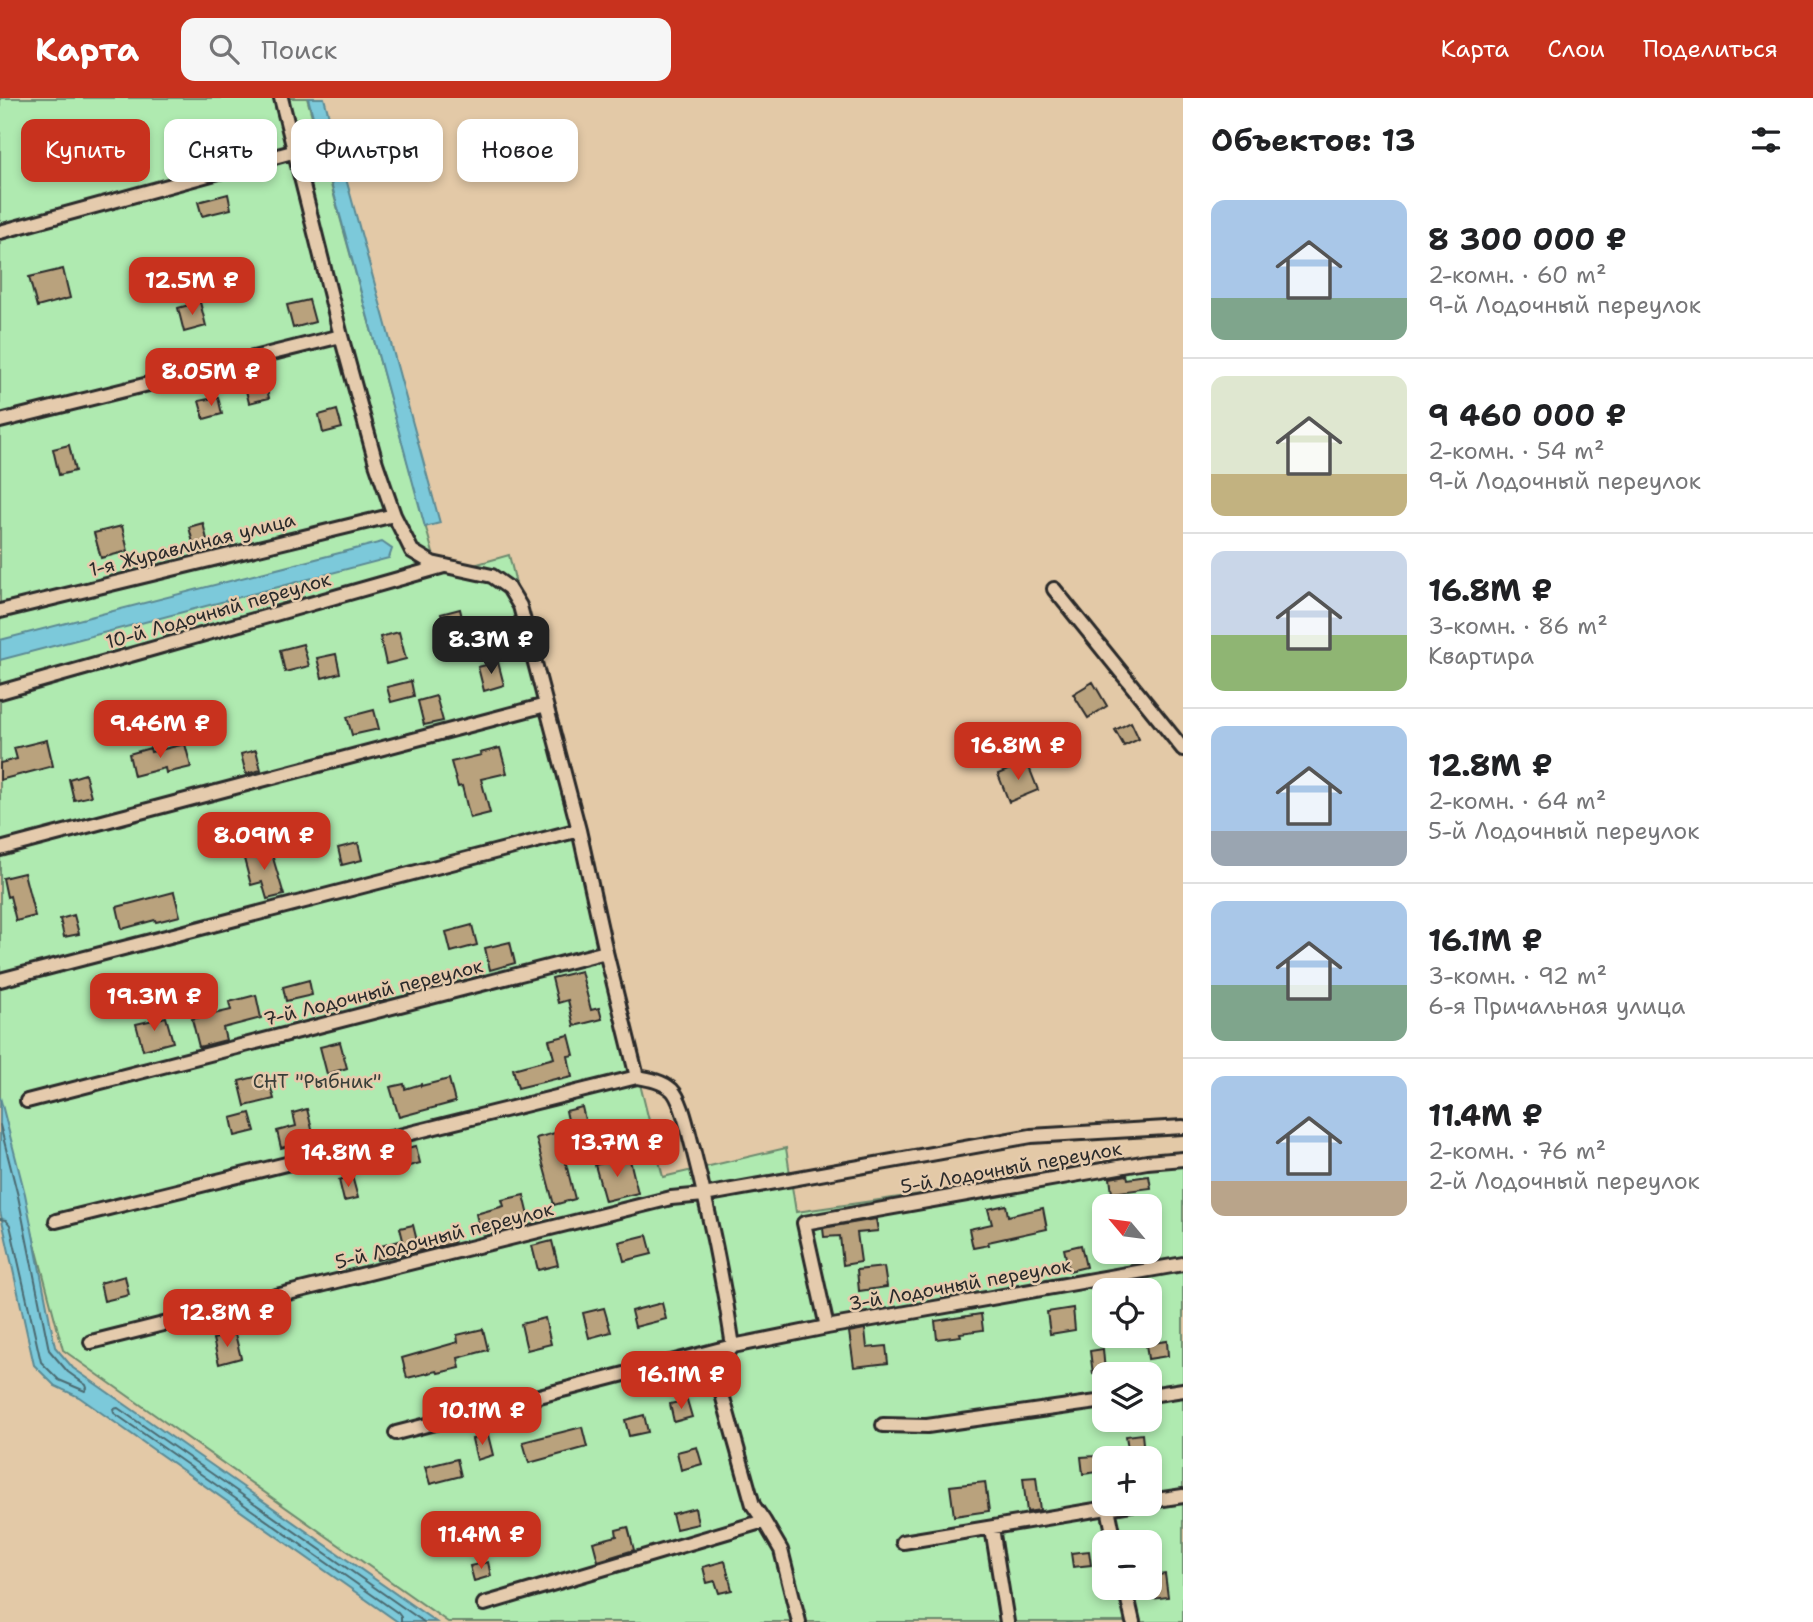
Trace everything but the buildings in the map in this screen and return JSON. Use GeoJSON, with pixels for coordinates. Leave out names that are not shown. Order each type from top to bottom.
{"type":"FeatureCollection","features":[{"type":"Feature","properties":{"kind":"street"},"geometry":{"type":"LineString","coordinates":[[281,98],[291,133]]}},
{"type":"Feature","properties":{"kind":"street"},"geometry":{"type":"LineString","coordinates":[[0,232],[291,152]]}},
{"type":"Feature","properties":{"kind":"street"},"geometry":{"type":"LineString","coordinates":[[304,182],[341,336],[376,463],[394,515],[412,551],[432,563],[492,576],[509,587],[520,606],[579,830],[637,1077]]}},
{"type":"Feature","properties":{"kind":"street"},"geometry":{"type":"LineString","coordinates":[[0,421],[341,336]]}},
{"type":"Feature","properties":{"kind":"street","name":"1-я Журавлиная улица"},"geometry":{"type":"LineString","coordinates":[[0,611],[394,515]]}},
{"type":"Feature","properties":{"kind":"street","name":"10-й Лодочный переулок"},"geometry":{"type":"LineString","coordinates":[[0,692],[446,566]]}},
{"type":"Feature","properties":{"kind":"street"},"geometry":{"type":"LineString","coordinates":[[1054,589],[1183,749]]}},
{"type":"Feature","properties":{"kind":"street"},"geometry":{"type":"LineString","coordinates":[[0,849],[547,705]]}},
{"type":"Feature","properties":{"kind":"street"},"geometry":{"type":"LineString","coordinates":[[0,980],[579,830]]}},
{"type":"Feature","properties":{"kind":"street","name":"7-й Лодочный переулок"},"geometry":{"type":"LineString","coordinates":[[27,1101],[606,952]]}},
{"type":"Feature","properties":{"kind":"street"},"geometry":{"type":"LineString","coordinates":[[56,1221],[637,1077],[655,1080],[673,1090],[683,1111],[705,1195],[733,1346],[716,1373],[752,1505],[781,1550],[799,1622]]}},
{"type":"Feature","properties":{"kind":"street","name":"5-й Лодочный переулок"},"geometry":{"type":"LineString","coordinates":[[91,1342],[671,1198],[705,1195],[1031,1136],[1183,1128]]}},
{"type":"Feature","properties":{"kind":"street","name":"5-й Лодочный переулок"},"geometry":{"type":"LineString","coordinates":[[827,1327],[804,1223],[1134,1165],[1183,1159]]}},
{"type":"Feature","properties":{"kind":"street","name":"3-й Лодочный переулок"},"geometry":{"type":"LineString","coordinates":[[396,1433],[733,1346],[1183,1264]]}},
{"type":"Feature","properties":{"kind":"street"},"geometry":{"type":"LineString","coordinates":[[1162,1393],[1183,1390]]}},
{"type":"Feature","properties":{"kind":"street"},"geometry":{"type":"LineString","coordinates":[[883,1425],[927,1426],[1092,1403]]}},
{"type":"Feature","properties":{"kind":"street"},"geometry":{"type":"LineString","coordinates":[[1162,1499],[1183,1496]]}},
{"type":"Feature","properties":{"kind":"street"},"geometry":{"type":"LineString","coordinates":[[903,1542],[1092,1511]]}},
{"type":"Feature","properties":{"kind":"street"},"geometry":{"type":"LineString","coordinates":[[484,1604],[764,1521]]}},
{"type":"Feature","properties":{"kind":"street"},"geometry":{"type":"LineString","coordinates":[[992,1528],[1007,1622]]}},
{"type":"Feature","properties":{"kind":"street"},"geometry":{"type":"LineString","coordinates":[[1128,1600],[1133,1622]]}},
{"type":"Feature","properties":{"kind":"green space","name":"СНТ \"Рыбник\""},"geometry":{"type":"Polygon","coordinates":[[[0,98],[307,98],[313,119],[291,119],[291,182],[330,182],[439,575],[509,555],[663,1177],[786,1148],[796,1212],[1183,1156],[1183,1622],[448,1622],[63,1350],[0,1110],[0,98]]]}},
{"type":"Feature","properties":{"kind":"water"},"geometry":{"type":"Polygon","coordinates":[[[308,98],[324,98],[330,119],[314,119],[308,98]]]}},
{"type":"Feature","properties":{"kind":"water"},"geometry":{"type":"Polygon","coordinates":[[[331,182],[347,182],[440,523],[425,527],[331,182]]]}},
{"type":"Feature","properties":{"kind":"water"},"geometry":{"type":"Polygon","coordinates":[[[382,542],[392,549],[389,558],[0,660],[0,640],[382,542]]]}},
{"type":"Feature","properties":{"kind":"water"},"geometry":{"type":"Polygon","coordinates":[[[0,1097],[25,1194],[55,1347],[73,1368],[436,1622],[398,1622],[79,1397],[55,1386],[34,1365],[0,1211],[0,1097]]]}}]}
